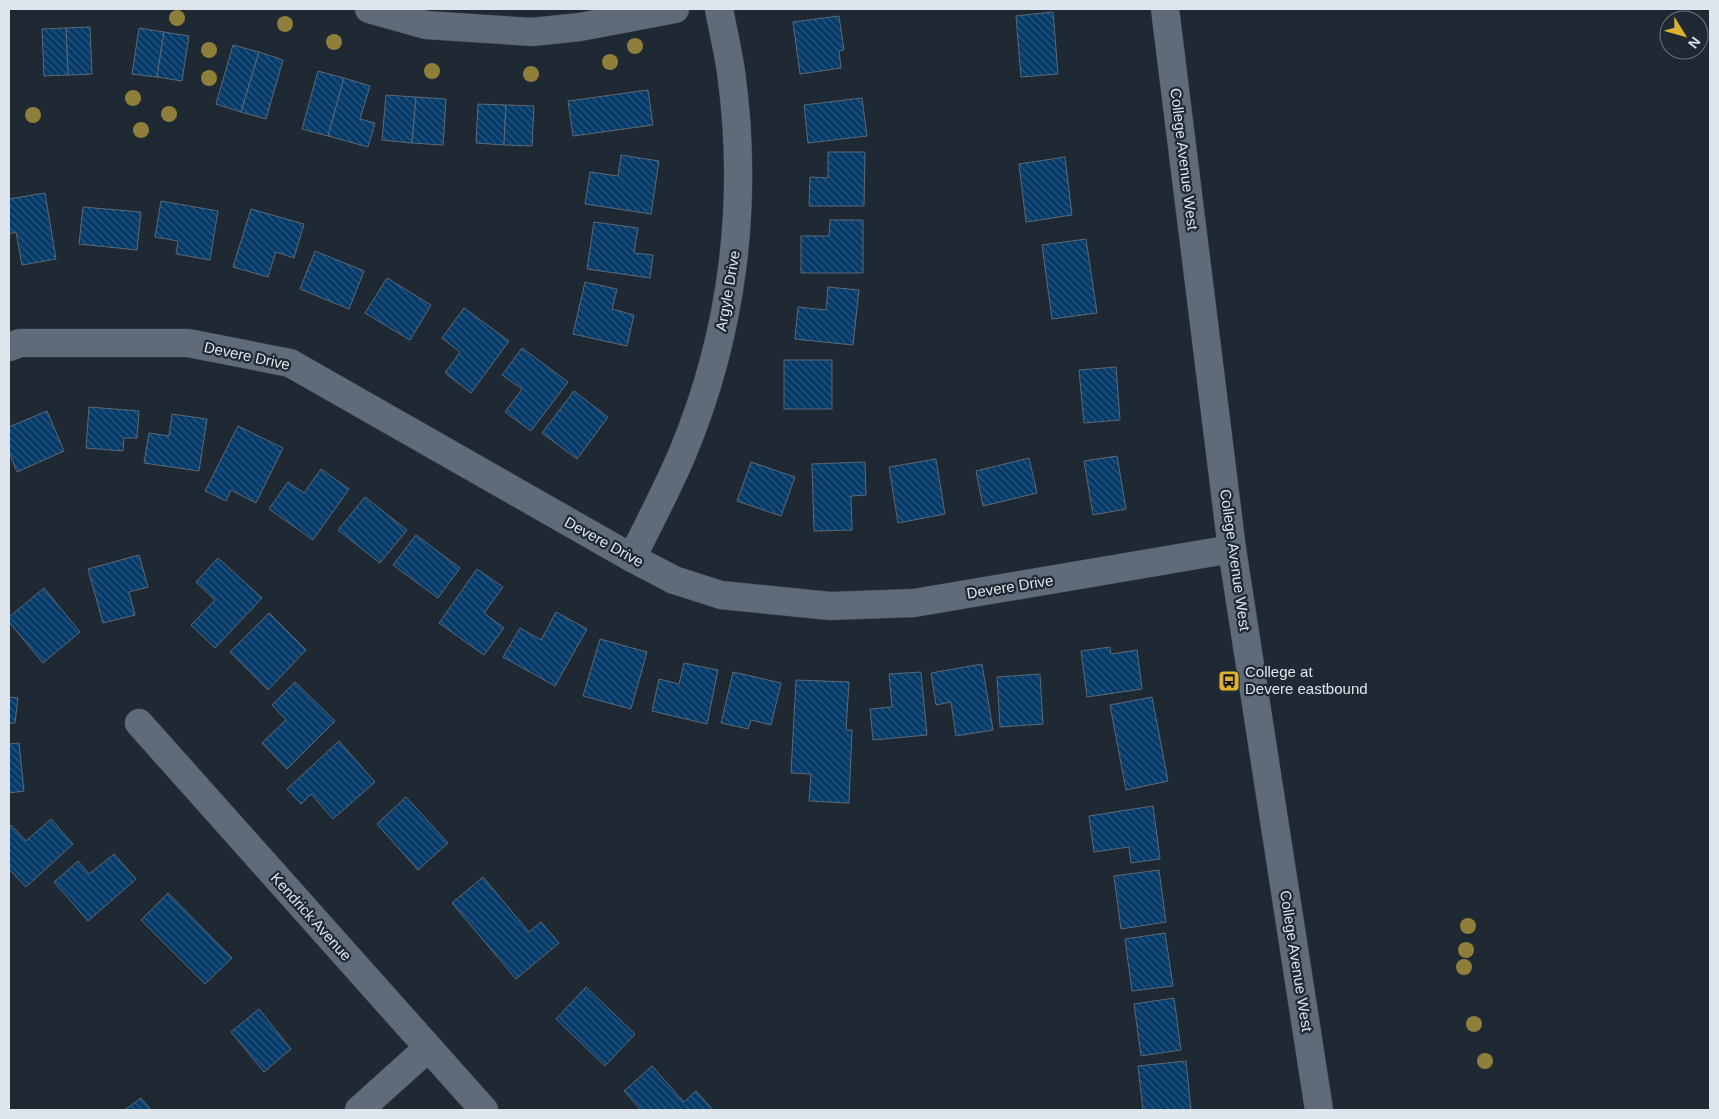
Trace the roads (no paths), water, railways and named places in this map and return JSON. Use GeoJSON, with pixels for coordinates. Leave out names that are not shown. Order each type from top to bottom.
{"type":"FeatureCollection","features":[{"type":"Feature","properties":{"kind":"street"},"geometry":{"type":"LineString","coordinates":[[369,9],[426,25],[532,32],[580,27],[675,9]]}},
{"type":"Feature","properties":{"kind":"street","name":"Argyle Drive"},"geometry":{"type":"LineString","coordinates":[[632,558],[683,452],[699,408],[725,320],[736,250],[739,201],[731,72],[719,9]]}},
{"type":"Feature","properties":{"kind":"street","name":"College Avenue West"},"geometry":{"type":"LineString","coordinates":[[1165,9],[1232,549],[1319,1110]]}},
{"type":"Feature","properties":{"kind":"street","name":"Devere Drive"},"geometry":{"type":"LineString","coordinates":[[9,347],[20,343],[188,344],[290,363],[632,558],[674,580],[721,595],[830,606],[914,603],[1232,549]]}},
{"type":"Feature","properties":{"kind":"street","name":"Kendrick Avenue"},"geometry":{"type":"LineString","coordinates":[[139,723],[484,1110]]}},
{"type":"Feature","properties":{"kind":"street"},"geometry":{"type":"LineString","coordinates":[[359,1110],[428,1048]]}},
{"type":"Feature","properties":{"kind":"place","name":"College at Devere eastbound"},"geometry":{"type":"Point","coordinates":[1229,681]}}]}
